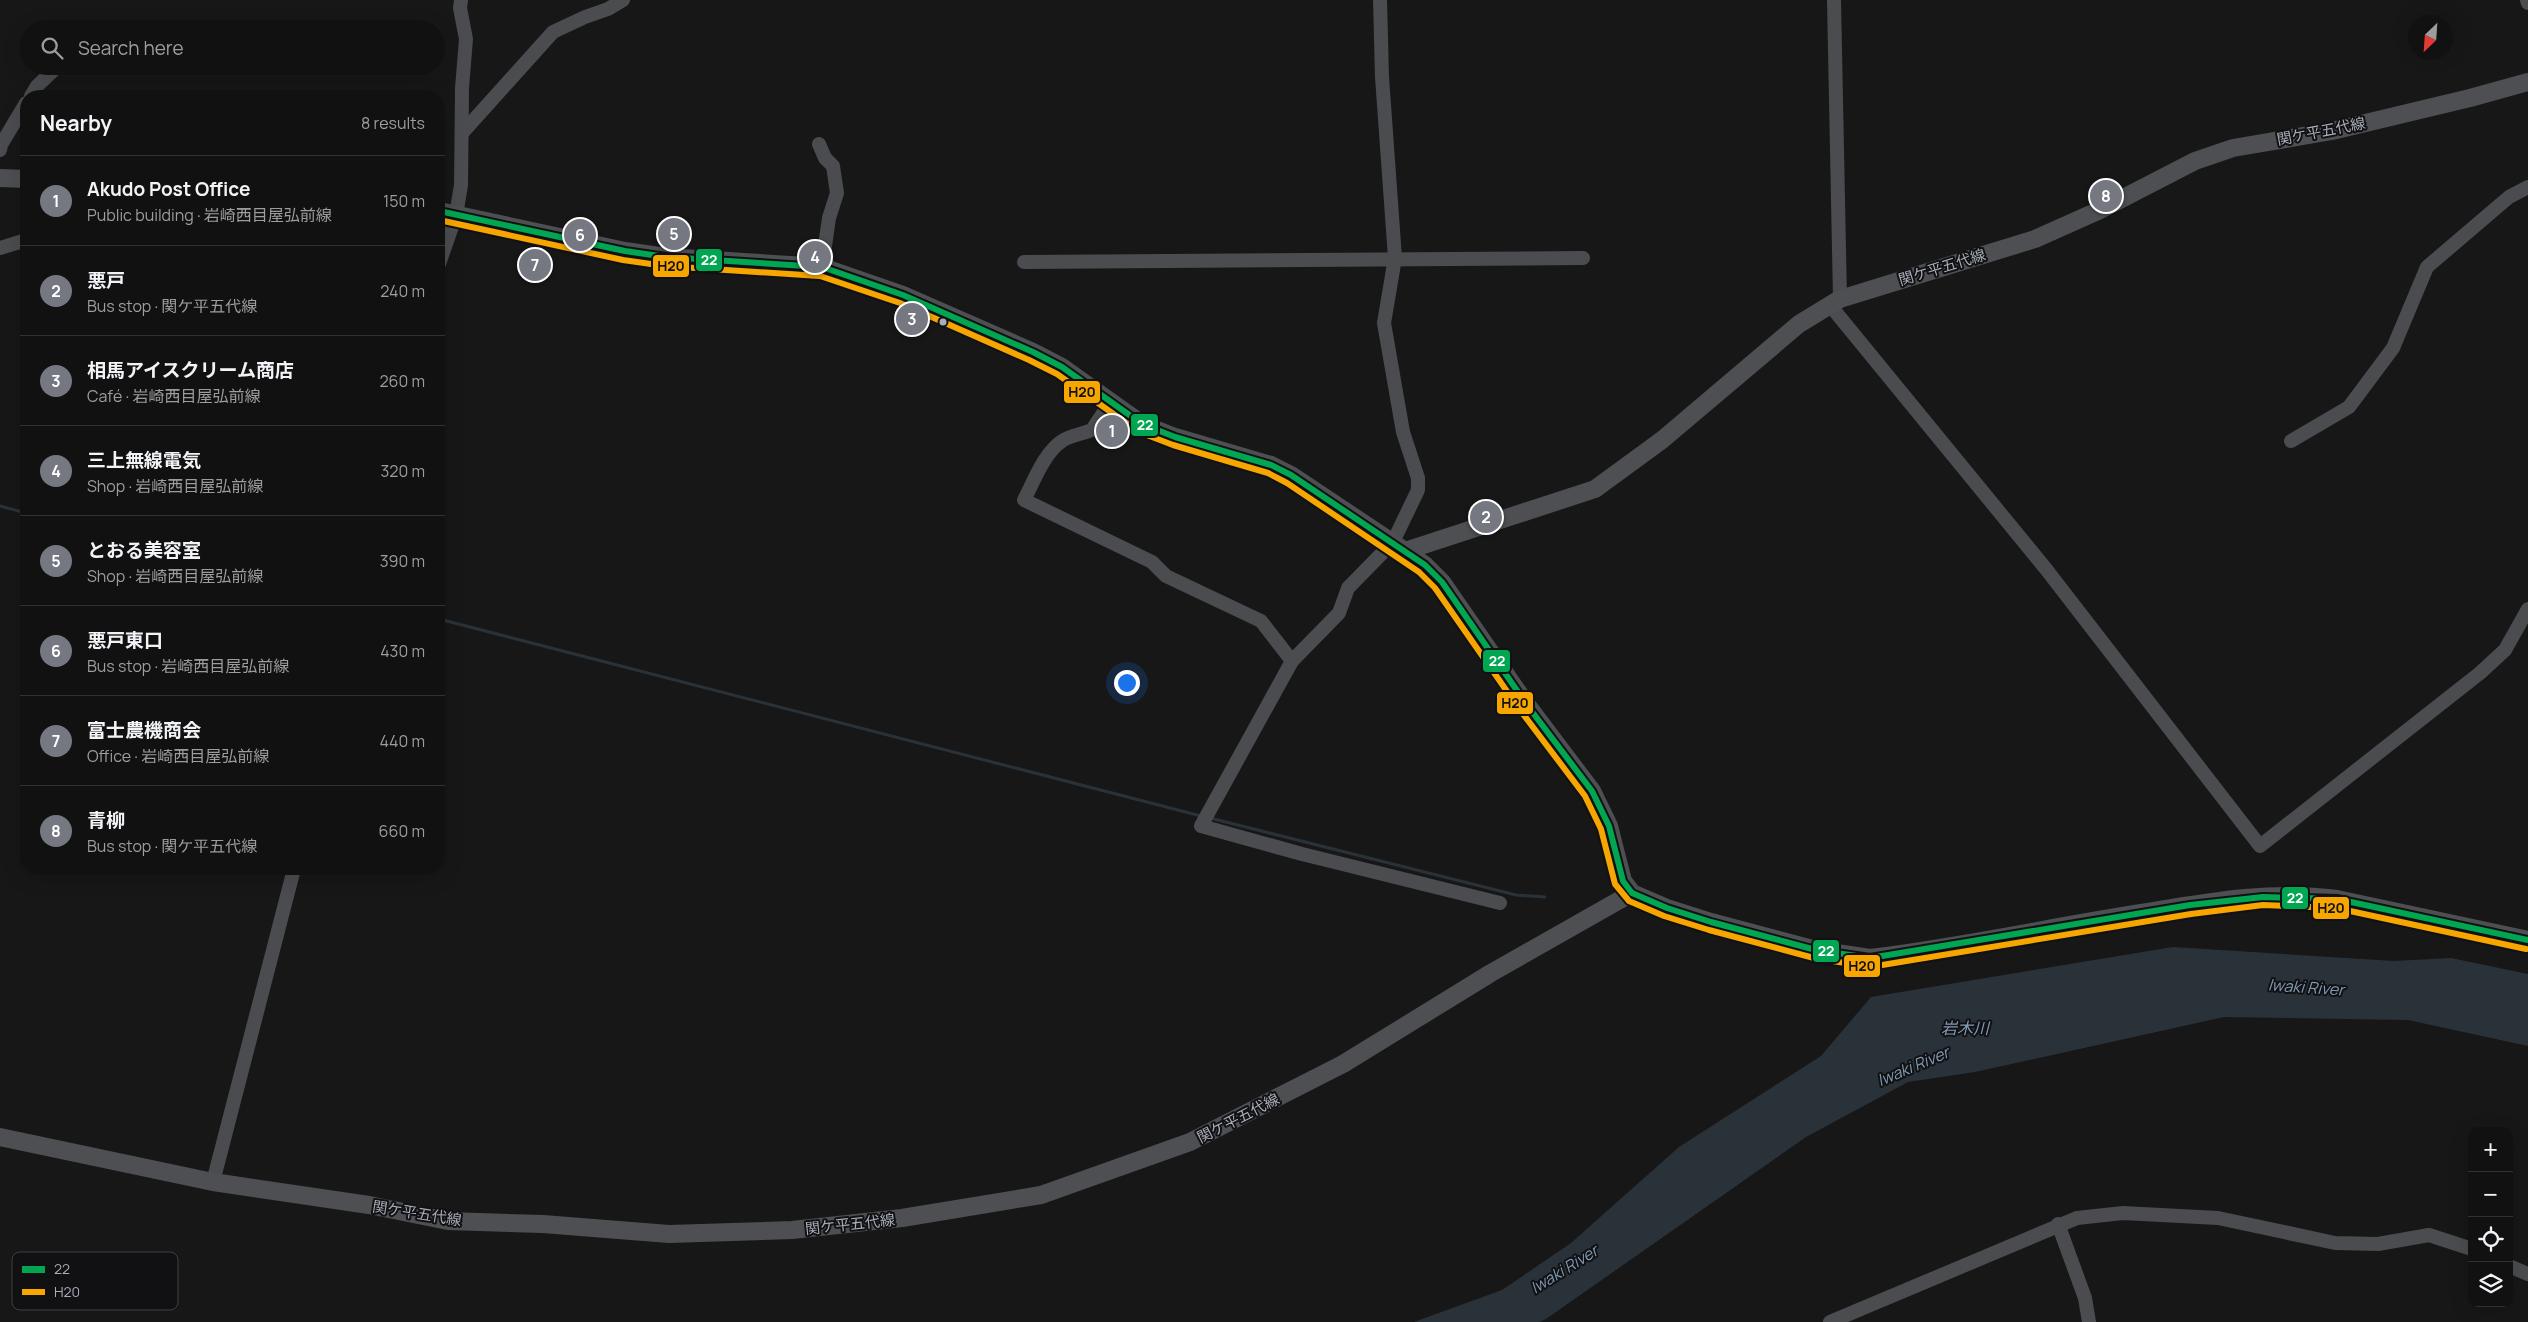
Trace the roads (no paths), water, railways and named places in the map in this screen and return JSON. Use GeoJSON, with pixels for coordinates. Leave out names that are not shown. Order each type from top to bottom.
{"type":"FeatureCollection","features":[{"type":"Feature","properties":{"kind":"main road","name":"関ケ平五代線"},"geometry":{"type":"LineString","coordinates":[[1399,547],[1595,489],[1662,440],[1799,324],[1834,302],[2035,238],[2100,210],[2196,161],[2233,148],[2332,131],[2528,82]]}},
{"type":"Feature","properties":{"kind":"main road"},"geometry":{"type":"LineString","coordinates":[[0,178],[20,179]]}},
{"type":"Feature","properties":{"kind":"main road"},"geometry":{"type":"LineString","coordinates":[[447,213],[624,251],[666,257],[822,267],[904,295],[1033,352],[1062,367],[1142,424],[1255,460],[1291,475],[1425,565],[1442,582],[1527,705],[1592,792],[1609,826],[1623,881],[1632,893],[1667,908],[1711,922],[1816,950],[1855,957],[1904,954],[2208,902],[2275,895],[2337,899],[2528,940]]}},
{"type":"Feature","properties":{"kind":"main road","name":"関ケ平五代線"},"geometry":{"type":"LineString","coordinates":[[0,1137],[213,1182],[369,1205],[448,1221],[543,1224],[669,1234],[792,1230],[902,1218],[1041,1195],[1190,1142],[1343,1064],[1490,973],[1632,893]]}},
{"type":"Feature","properties":{"kind":"street"},"geometry":{"type":"LineString","coordinates":[[445,226],[447,213],[461,184],[462,88],[466,39],[460,8],[461,0]]}},
{"type":"Feature","properties":{"kind":"street"},"geometry":{"type":"LineString","coordinates":[[463,132],[553,32],[608,9],[623,0]]}},
{"type":"Feature","properties":{"kind":"street"},"geometry":{"type":"LineString","coordinates":[[1380,0],[1382,78],[1395,258],[1384,324],[1403,432],[1418,478],[1418,490],[1399,547],[1348,588],[1339,613],[1292,661],[1201,826],[1321,859],[1500,903]]}},
{"type":"Feature","properties":{"kind":"street"},"geometry":{"type":"LineString","coordinates":[[1834,0],[1834,302],[2046,568],[2260,846],[2480,673],[2505,650],[2528,609]]}},
{"type":"Feature","properties":{"kind":"street"},"geometry":{"type":"LineString","coordinates":[[35,90],[49,75]]}},
{"type":"Feature","properties":{"kind":"street"},"geometry":{"type":"LineString","coordinates":[[0,150],[1,145],[20,113]]}},
{"type":"Feature","properties":{"kind":"street"},"geometry":{"type":"LineString","coordinates":[[819,144],[825,158],[833,166],[837,193],[829,218],[822,267]]}},
{"type":"Feature","properties":{"kind":"street"},"geometry":{"type":"LineString","coordinates":[[2290,441],[2348,407],[2393,348],[2427,267],[2509,197],[2528,187]]}},
{"type":"Feature","properties":{"kind":"street"},"geometry":{"type":"LineString","coordinates":[[0,248],[20,242]]}},
{"type":"Feature","properties":{"kind":"street"},"geometry":{"type":"LineString","coordinates":[[1024,262],[1583,258]]}},
{"type":"Feature","properties":{"kind":"street"},"geometry":{"type":"LineString","coordinates":[[1110,403],[1092,430],[1070,436],[1061,441],[1051,452],[1024,500],[1152,562],[1166,576],[1261,620],[1292,661]]}},
{"type":"Feature","properties":{"kind":"street"},"geometry":{"type":"LineString","coordinates":[[213,1182],[292,875]]}},
{"type":"Feature","properties":{"kind":"street"},"geometry":{"type":"LineString","coordinates":[[1830,1322],[2058,1224],[2077,1218],[2123,1213],[2218,1218],[2335,1243],[2378,1244],[2429,1235],[2468,1249]]}},
{"type":"Feature","properties":{"kind":"street"},"geometry":{"type":"LineString","coordinates":[[2058,1224],[2085,1298],[2089,1322]]}},
{"type":"Feature","properties":{"kind":"street"},"geometry":{"type":"LineString","coordinates":[[2513,1268],[2528,1274]]}},
{"type":"Feature","properties":{"kind":"water","name":"岩木川"},"geometry":{"type":"Polygon","coordinates":[[[2173,947],[2394,961],[2451,958],[2528,974],[2528,1046],[2408,1020],[2224,1017],[1975,1072],[1908,1082],[1806,1137],[1546,1319],[1539,1322],[1414,1322],[1502,1290],[1571,1243],[1679,1147],[1821,1056],[1871,997],[2173,947]]]}},
{"type":"Feature","properties":{"kind":"waterway"},"geometry":{"type":"LineString","coordinates":[[0,506],[20,511]]}},
{"type":"Feature","properties":{"kind":"waterway"},"geometry":{"type":"LineString","coordinates":[[445,621],[1201,816]]}},
{"type":"Feature","properties":{"kind":"waterway"},"geometry":{"type":"LineString","coordinates":[[1210,818],[1516,895],[1545,897]]}},
{"type":"Feature","properties":{"kind":"place","name":"青柳"},"geometry":{"type":"Point","coordinates":[2106,196]}},
{"type":"Feature","properties":{"kind":"place","name":"とおる美容室"},"geometry":{"type":"Point","coordinates":[674,234]}},
{"type":"Feature","properties":{"kind":"place","name":"悪戸東口"},"geometry":{"type":"Point","coordinates":[580,235]}},
{"type":"Feature","properties":{"kind":"place","name":"三上無線電気"},"geometry":{"type":"Point","coordinates":[815,257]}},
{"type":"Feature","properties":{"kind":"place","name":"富士農機商会"},"geometry":{"type":"Point","coordinates":[535,265]}},
{"type":"Feature","properties":{"kind":"place","name":"相馬アイスクリーム商店"},"geometry":{"type":"Point","coordinates":[912,319]}},
{"type":"Feature","properties":{"kind":"place","name":"Akudo Post Office"},"geometry":{"type":"Point","coordinates":[1112,431]}},
{"type":"Feature","properties":{"kind":"place","name":"悪戸"},"geometry":{"type":"Point","coordinates":[1486,517]}},
{"type":"Feature","properties":{"kind":"water label","name":"Iwaki River"},"geometry":{"type":"Point","coordinates":[2306,987]}},
{"type":"Feature","properties":{"kind":"water label","name":"Iwaki River"},"geometry":{"type":"Point","coordinates":[1913,1066]}},
{"type":"Feature","properties":{"kind":"water label","name":"Iwaki River"},"geometry":{"type":"Point","coordinates":[1564,1269]}}]}
